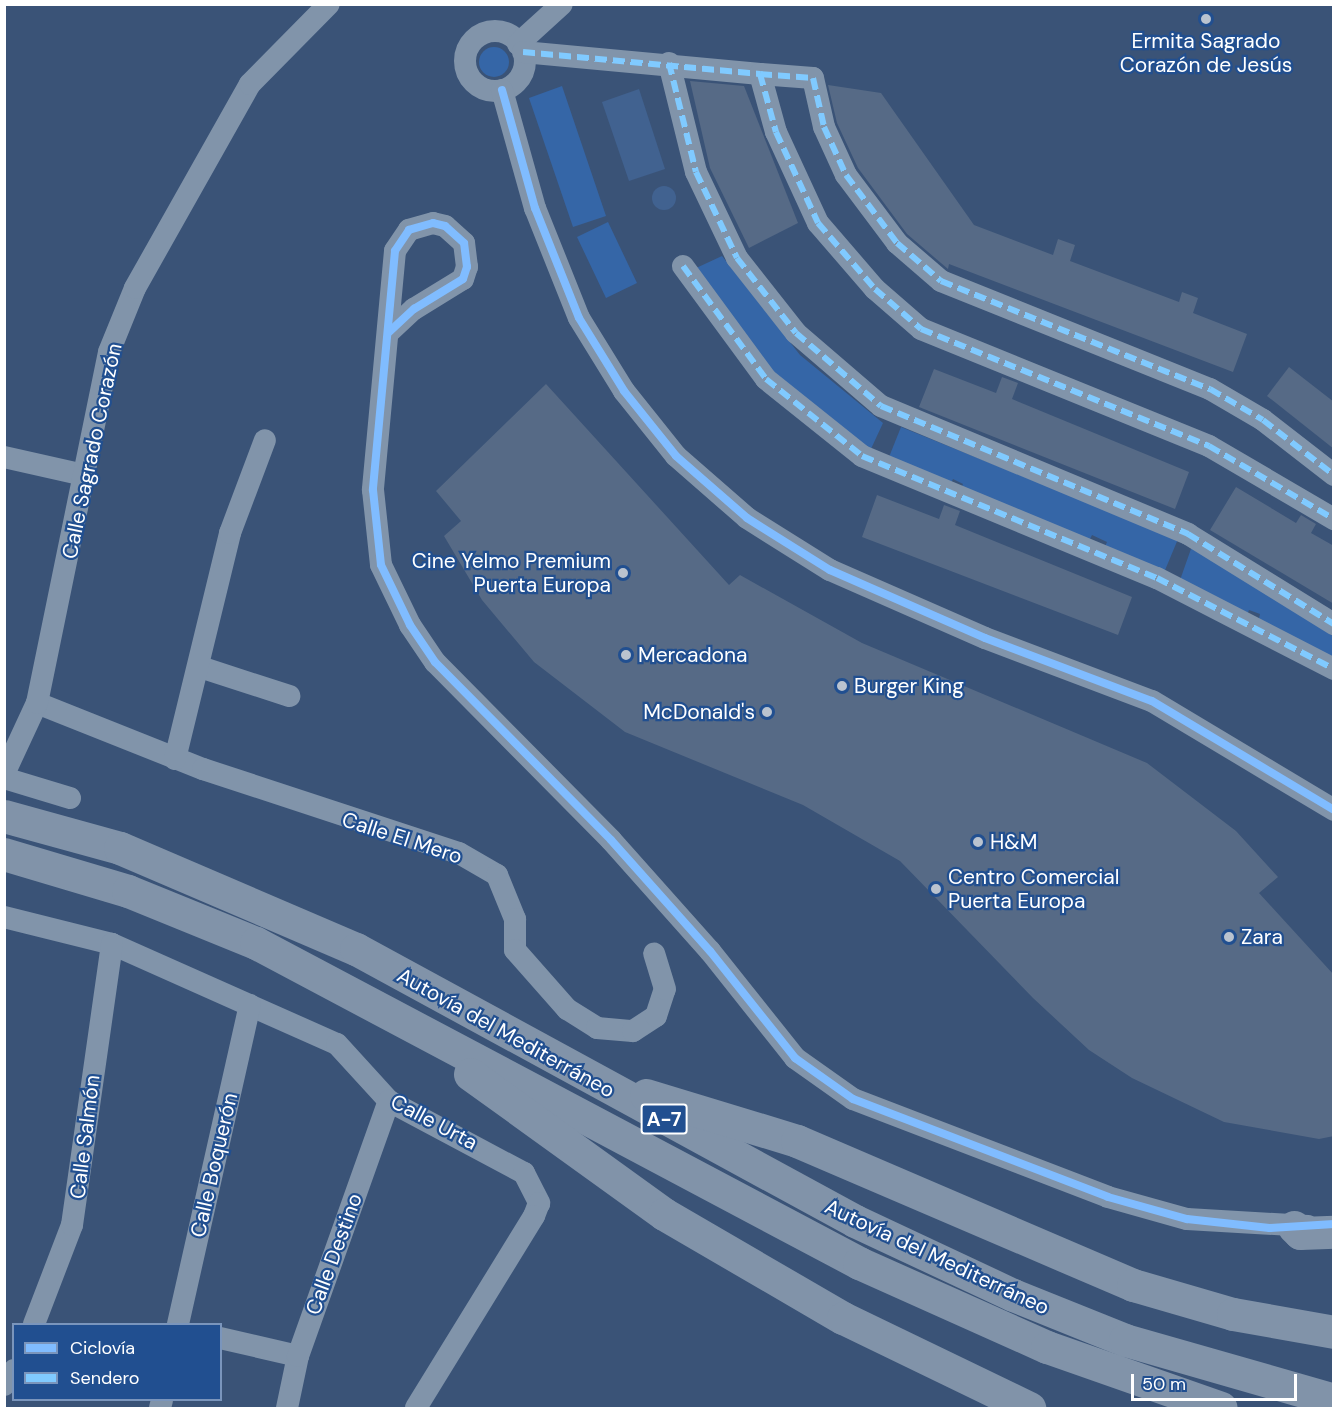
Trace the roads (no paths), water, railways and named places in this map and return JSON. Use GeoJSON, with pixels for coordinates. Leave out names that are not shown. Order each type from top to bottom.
{"type":"FeatureCollection","features":[{"type":"Feature","properties":{"kind":"highway","name":"Autovía del Mediterráneo"},"geometry":{"type":"LineString","coordinates":[[4,816],[120,848],[240,896],[356,950],[594,1082],[855,1221],[1013,1295],[1125,1340],[1334,1400]]}},
{"type":"Feature","properties":{"kind":"highway","name":"Autovía del Mediterráneo"},"geometry":{"type":"LineString","coordinates":[[4,854],[194,916],[429,1032],[868,1267],[1047,1347],[1221,1408]]}},
{"type":"Feature","properties":{"kind":"highway"},"geometry":{"type":"LineString","coordinates":[[429,1032],[473,1077],[664,1214],[843,1318],[1029,1408]]}},
{"type":"Feature","properties":{"kind":"highway"},"geometry":{"type":"LineString","coordinates":[[594,1082],[796,1141],[1076,1264],[1233,1314],[1334,1332]]}},
{"type":"Feature","properties":{"kind":"highway"},"geometry":{"type":"LineString","coordinates":[[1294,1227],[1300,1233],[1334,1232]]}},
{"type":"Feature","properties":{"kind":"highway"},"geometry":{"type":"LineString","coordinates":[[1233,1314],[1334,1320]]}},
{"type":"Feature","properties":{"kind":"street","name":"Calle Sagrado Corazón"},"geometry":{"type":"LineString","coordinates":[[4,776],[37,703],[109,352],[135,288],[250,84],[329,4]]}},
{"type":"Feature","properties":{"kind":"street"},"geometry":{"type":"LineString","coordinates":[[562,4],[521,48],[518,80],[502,90],[474,83],[465,66],[468,47],[493,32],[521,48],[813,78],[824,127],[849,180],[897,243],[941,281],[1210,389],[1263,420],[1334,475]]}},
{"type":"Feature","properties":{"kind":"street"},"geometry":{"type":"LineString","coordinates":[[669,63],[696,172],[737,258],[796,333],[881,406],[1188,534],[1334,624]]}},
{"type":"Feature","properties":{"kind":"street"},"geometry":{"type":"LineString","coordinates":[[760,74],[776,132],[818,223],[875,289],[921,329],[1209,446],[1334,519]]}},
{"type":"Feature","properties":{"kind":"street"},"geometry":{"type":"LineString","coordinates":[[502,90],[535,208],[579,318],[624,391],[676,456],[747,518],[830,570],[985,638],[1152,701],[1334,810]]}},
{"type":"Feature","properties":{"kind":"street"},"geometry":{"type":"LineString","coordinates":[[389,332],[414,309],[463,279],[467,267],[464,243],[445,226],[420,225],[400,239],[389,332],[373,490],[374,528],[381,566],[410,625],[435,662],[611,840],[710,951],[795,1058],[853,1099],[1108,1197],[1187,1219],[1294,1227],[1334,1224]]}},
{"type":"Feature","properties":{"kind":"street"},"geometry":{"type":"LineString","coordinates":[[683,266],[766,379],[862,456],[1157,578],[1334,669]]}},
{"type":"Feature","properties":{"kind":"street"},"geometry":{"type":"LineString","coordinates":[[175,759],[200,667],[230,533],[265,440]]}},
{"type":"Feature","properties":{"kind":"street"},"geometry":{"type":"LineString","coordinates":[[4,457],[84,476]]}},
{"type":"Feature","properties":{"kind":"street"},"geometry":{"type":"LineString","coordinates":[[200,667],[288,696]]}},
{"type":"Feature","properties":{"kind":"street","name":"Calle El Mero"},"geometry":{"type":"LineString","coordinates":[[37,703],[175,759],[459,854],[498,875],[515,919],[515,950],[567,1009],[597,1028],[633,1031],[656,1016],[665,989],[654,954]]}},
{"type":"Feature","properties":{"kind":"street"},"geometry":{"type":"LineString","coordinates":[[4,776],[70,798]]}},
{"type":"Feature","properties":{"kind":"street","name":"Calle Urta"},"geometry":{"type":"LineString","coordinates":[[4,917],[112,944],[337,1044],[389,1101],[507,1160],[524,1173],[539,1203],[416,1408]]}},
{"type":"Feature","properties":{"kind":"street","name":"Calle Salmón"},"geometry":{"type":"LineString","coordinates":[[34,1323],[72,1226],[112,944]]}},
{"type":"Feature","properties":{"kind":"street","name":"Calle Boquerón"},"geometry":{"type":"LineString","coordinates":[[178,1323],[250,1005]]}},
{"type":"Feature","properties":{"kind":"street","name":"Calle Destino"},"geometry":{"type":"LineString","coordinates":[[287,1408],[298,1356],[389,1101]]}},
{"type":"Feature","properties":{"kind":"street"},"geometry":{"type":"LineString","coordinates":[[222,1338],[298,1356]]}},
{"type":"Feature","properties":{"kind":"place","name":"Ermita Sagrado Corazón de Jesús"},"geometry":{"type":"Point","coordinates":[1206,19]}},
{"type":"Feature","properties":{"kind":"place","name":"Cine Yelmo Premium Puerta Europa"},"geometry":{"type":"Point","coordinates":[623,573]}},
{"type":"Feature","properties":{"kind":"place","name":"Mercadona"},"geometry":{"type":"Point","coordinates":[626,655]}},
{"type":"Feature","properties":{"kind":"place","name":"Burger King"},"geometry":{"type":"Point","coordinates":[842,686]}},
{"type":"Feature","properties":{"kind":"place","name":"McDonald's"},"geometry":{"type":"Point","coordinates":[767,712]}},
{"type":"Feature","properties":{"kind":"place","name":"H&M"},"geometry":{"type":"Point","coordinates":[978,842]}},
{"type":"Feature","properties":{"kind":"place","name":"Centro Comercial Puerta Europa"},"geometry":{"type":"Point","coordinates":[936,889]}},
{"type":"Feature","properties":{"kind":"place","name":"Zara"},"geometry":{"type":"Point","coordinates":[1229,937]}}]}
